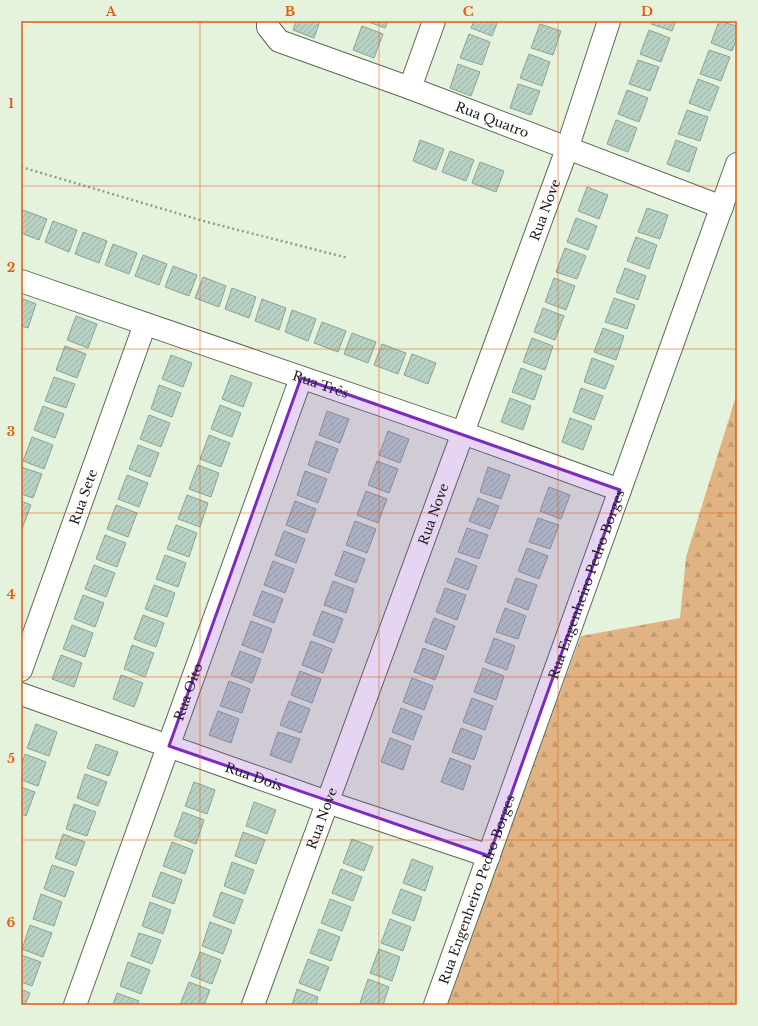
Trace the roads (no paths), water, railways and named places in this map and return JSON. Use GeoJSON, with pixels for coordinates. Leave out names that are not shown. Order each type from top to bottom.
{"type":"FeatureCollection","features":[{"type":"Feature","properties":{"kind":"street"},"geometry":{"type":"LineString","coordinates":[[410,88],[434,21]]}},
{"type":"Feature","properties":{"kind":"street","name":"Rua Nove"},"geometry":{"type":"LineString","coordinates":[[253,1005],[567,149],[609,21]]}},
{"type":"Feature","properties":{"kind":"street","name":"Rua Quatro"},"geometry":{"type":"LineString","coordinates":[[268,24],[279,41],[410,88],[722,207]]}},
{"type":"Feature","properties":{"kind":"street","name":"Rua Engenheiro Pedro Borges"},"geometry":{"type":"LineString","coordinates":[[435,1005],[737,164]]}},
{"type":"Feature","properties":{"kind":"street","name":"Rua Três"},"geometry":{"type":"LineString","coordinates":[[21,281],[463,433],[620,490]]}},
{"type":"Feature","properties":{"kind":"street","name":"Rua Sete"},"geometry":{"type":"LineString","coordinates":[[21,670],[145,324]]}},
{"type":"Feature","properties":{"kind":"street","name":"Rua Oito"},"geometry":{"type":"LineString","coordinates":[[76,1005],[301,378]]}},
{"type":"Feature","properties":{"kind":"street","name":"Rua Dois"},"geometry":{"type":"LineString","coordinates":[[21,694],[327,802],[489,856]]}}]}
